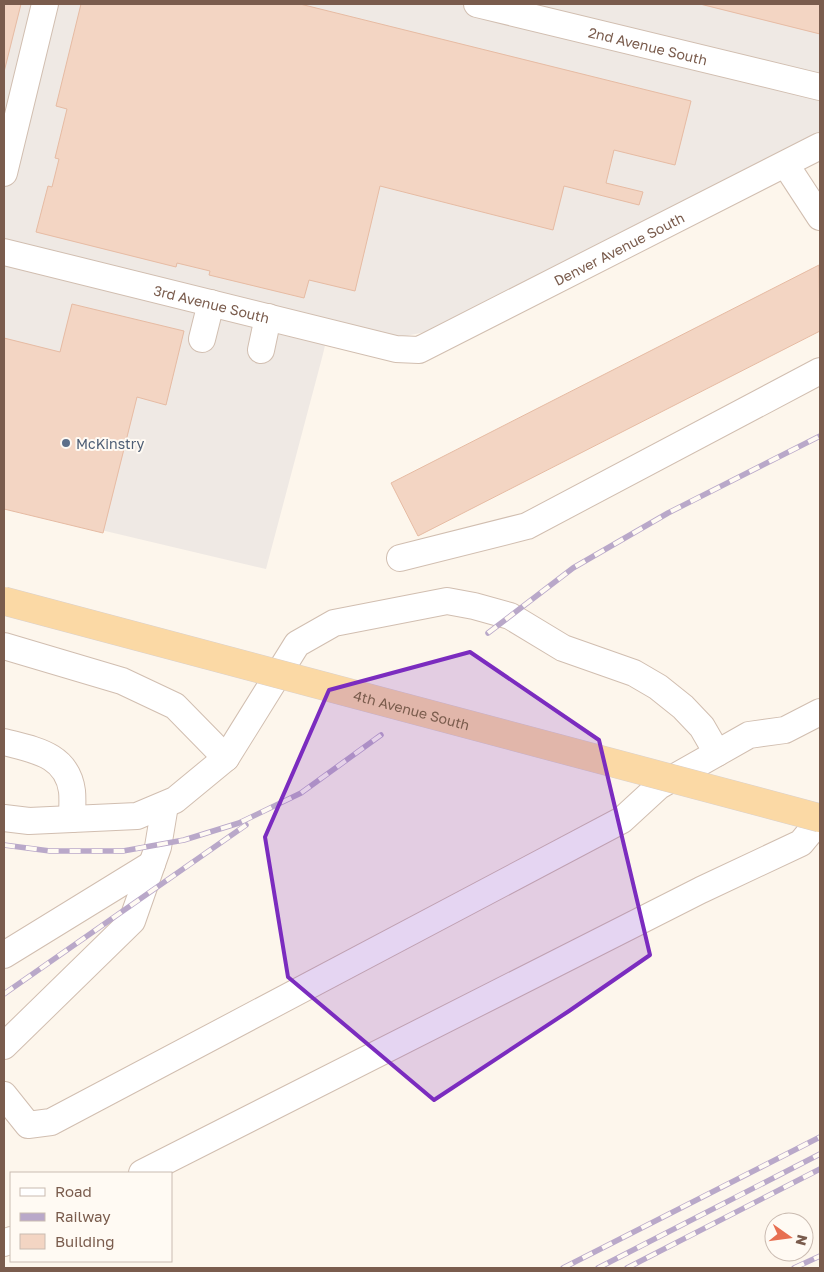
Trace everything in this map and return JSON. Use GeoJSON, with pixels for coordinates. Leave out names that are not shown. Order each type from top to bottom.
{"type":"FeatureCollection","features":[{"type":"Feature","properties":{"kind":"main road","name":"4th Avenue South"},"geometry":{"type":"LineString","coordinates":[[4,601],[820,819]]}},
{"type":"Feature","properties":{"kind":"street"},"geometry":{"type":"LineString","coordinates":[[4,173],[45,4]]}},
{"type":"Feature","properties":{"kind":"street","name":"2nd Avenue South"},"geometry":{"type":"LineString","coordinates":[[477,4],[820,88]]}},
{"type":"Feature","properties":{"kind":"street","name":"Denver Avenue South"},"geometry":{"type":"LineString","coordinates":[[419,350],[786,165],[820,146]]}},
{"type":"Feature","properties":{"kind":"street"},"geometry":{"type":"LineString","coordinates":[[786,165],[820,217]]}},
{"type":"Feature","properties":{"kind":"street","name":"3rd Avenue South"},"geometry":{"type":"LineString","coordinates":[[4,252],[396,349],[419,350]]}},
{"type":"Feature","properties":{"kind":"street"},"geometry":{"type":"LineString","coordinates":[[202,339],[211,303]]}},
{"type":"Feature","properties":{"kind":"street"},"geometry":{"type":"LineString","coordinates":[[261,350],[268,318]]}},
{"type":"Feature","properties":{"kind":"street"},"geometry":{"type":"LineString","coordinates":[[400,558],[527,526],[820,371]]}},
{"type":"Feature","properties":{"kind":"street"},"geometry":{"type":"LineString","coordinates":[[4,818],[29,821],[137,816],[165,805],[175,800],[226,758],[298,644],[334,623],[447,601],[510,616],[563,648],[634,673],[658,687],[683,707],[702,728],[717,753]]}},
{"type":"Feature","properties":{"kind":"street"},"geometry":{"type":"LineString","coordinates":[[4,646],[122,681],[175,706],[226,758]]}},
{"type":"Feature","properties":{"kind":"street"},"geometry":{"type":"LineString","coordinates":[[4,1095],[28,1125],[50,1122],[622,820],[659,786],[749,735],[785,730],[820,712]]}},
{"type":"Feature","properties":{"kind":"street"},"geometry":{"type":"LineString","coordinates":[[4,742],[45,754],[52,757],[62,766],[69,778],[72,792],[72,819]]}},
{"type":"Feature","properties":{"kind":"street"},"geometry":{"type":"LineString","coordinates":[[4,1046],[132,921],[158,848],[165,805]]}},
{"type":"Feature","properties":{"kind":"street"},"geometry":{"type":"LineString","coordinates":[[144,1172],[702,890],[801,843],[820,819]]}},
{"type":"Feature","properties":{"kind":"street"},"geometry":{"type":"LineString","coordinates":[[4,955],[152,864]]}},
{"type":"Feature","properties":{"kind":"highlighted area"},"geometry":{"type":"Polygon","coordinates":[[[470,652],[599,740],[650,955],[434,1100],[288,977],[265,837],[329,690],[470,652]]]}},
{"type":"Feature","properties":{"kind":"shaded area"},"geometry":{"type":"Polygon","coordinates":[[[4,4],[820,4],[820,138],[436,330],[400,337],[331,319],[266,569],[4,507],[4,4]]]}},
{"type":"Feature","properties":{"kind":"building"},"geometry":{"type":"Polygon","coordinates":[[[4,4],[21,4],[4,72],[4,4]]]}},
{"type":"Feature","properties":{"kind":"building"},"geometry":{"type":"Polygon","coordinates":[[[81,4],[300,4],[691,101],[675,165],[614,150],[606,183],[643,192],[639,205],[564,186],[553,230],[380,186],[355,291],[309,280],[304,298],[209,275],[210,271],[177,263],[176,267],[36,232],[48,186],[52,187],[59,159],[55,158],[67,109],[56,106],[81,4]]]}},
{"type":"Feature","properties":{"kind":"building"},"geometry":{"type":"Polygon","coordinates":[[[700,4],[820,4],[820,34],[700,4]]]}},
{"type":"Feature","properties":{"kind":"building"},"geometry":{"type":"Polygon","coordinates":[[[819,265],[820,331],[418,536],[391,483],[819,265]]]}},
{"type":"Feature","properties":{"kind":"building"},"geometry":{"type":"Polygon","coordinates":[[[72,304],[184,331],[166,405],[137,397],[103,533],[4,509],[4,338],[60,352],[72,304]]]}},
{"type":"Feature","properties":{"kind":"railway"},"geometry":{"type":"LineString","coordinates":[[488,633],[573,568],[668,513],[820,436]]}},
{"type":"Feature","properties":{"kind":"railway"},"geometry":{"type":"LineString","coordinates":[[4,845],[50,851],[123,851],[184,840],[239,823],[301,793],[381,735]]}},
{"type":"Feature","properties":{"kind":"railway"},"geometry":{"type":"LineString","coordinates":[[4,994],[246,825]]}},
{"type":"Feature","properties":{"kind":"railway"},"geometry":{"type":"LineString","coordinates":[[563,1268],[820,1137]]}},
{"type":"Feature","properties":{"kind":"railway"},"geometry":{"type":"LineString","coordinates":[[598,1268],[820,1154]]}},
{"type":"Feature","properties":{"kind":"railway"},"geometry":{"type":"LineString","coordinates":[[627,1268],[820,1169]]}},
{"type":"Feature","properties":{"kind":"railway"},"geometry":{"type":"LineString","coordinates":[[794,1268],[820,1256]]}},
{"type":"Feature","properties":{"kind":"place","name":"McKinstry"},"geometry":{"type":"Point","coordinates":[66,443]}}]}
